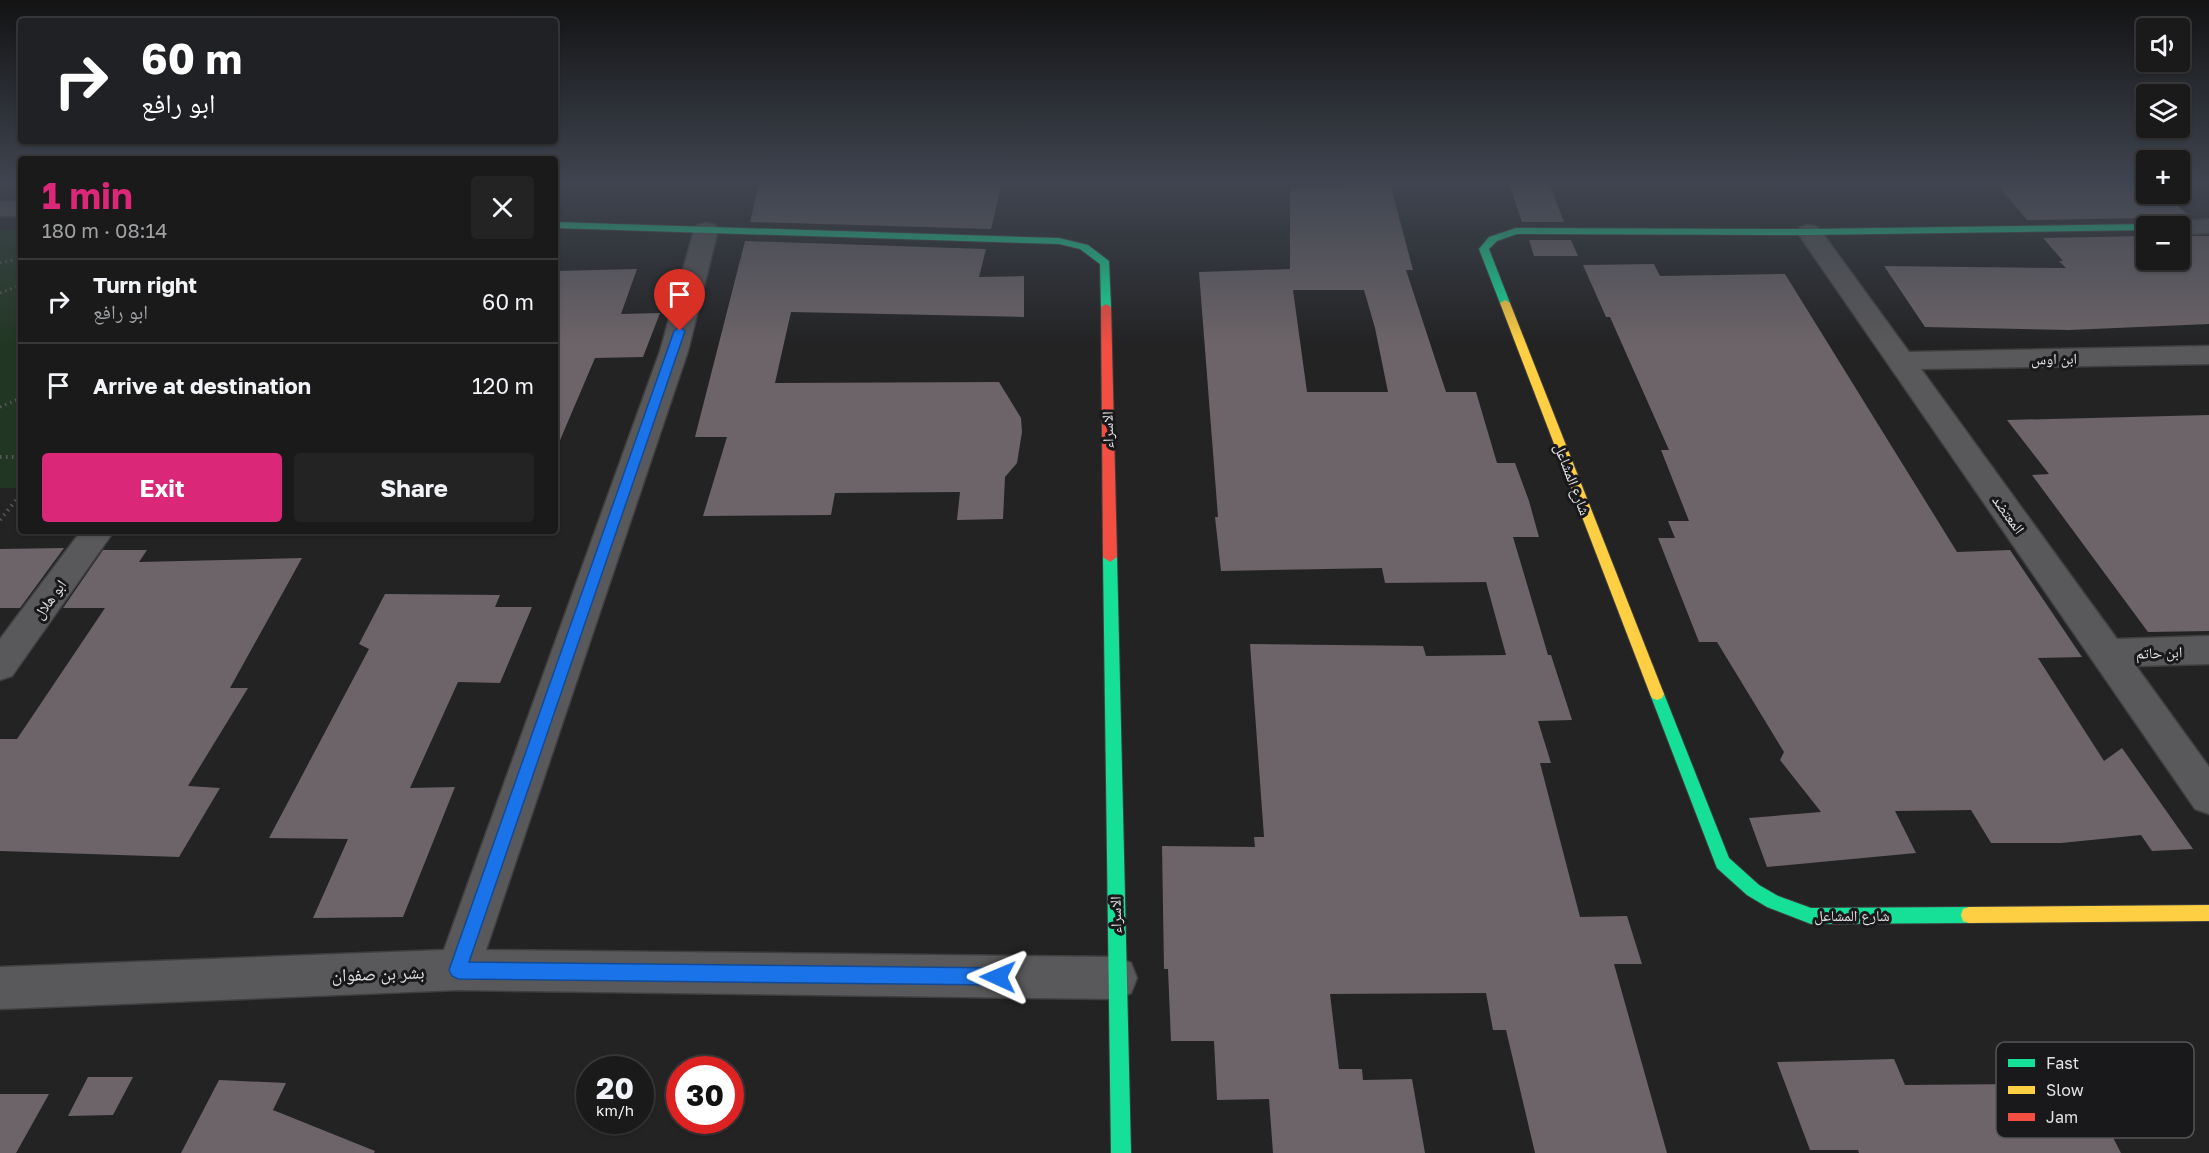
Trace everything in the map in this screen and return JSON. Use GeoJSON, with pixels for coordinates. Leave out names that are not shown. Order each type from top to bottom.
{"type":"FeatureCollection","features":[{"type":"Feature","properties":{"kind":"street"},"geometry":{"type":"LineString","coordinates":[[458,970],[674,351],[704,237]]}},
{"type":"Feature","properties":{"kind":"street","name":"الاسراء"},"geometry":{"type":"LineString","coordinates":[[924,237],[1059,241],[1087,248],[1098,254],[1105,263],[1116,978],[1121,1153]]}},
{"type":"Feature","properties":{"kind":"street","name":"شارع المشاعل"},"geometry":{"type":"LineString","coordinates":[[1497,237],[1486,243],[1484,249],[1723,864],[1747,887],[1778,906],[1811,916],[2209,912]]}},
{"type":"Feature","properties":{"kind":"street","name":"المعتضد"},"geometry":{"type":"LineString","coordinates":[[1812,237],[2209,797]]}},
{"type":"Feature","properties":{"kind":"street","name":"ابن اوس"},"geometry":{"type":"LineString","coordinates":[[1899,361],[2209,355]]}},
{"type":"Feature","properties":{"kind":"street","name":"ابو هلال"},"geometry":{"type":"LineString","coordinates":[[0,666],[96,534]]}},
{"type":"Feature","properties":{"kind":"street","name":"ابن حاتم"},"geometry":{"type":"LineString","coordinates":[[2109,653],[2209,650]]}},
{"type":"Feature","properties":{"kind":"street","name":"بشر بن صفوان"},"geometry":{"type":"LineString","coordinates":[[0,988],[458,970],[1116,978]]}},
{"type":"Feature","properties":{"kind":"path"},"geometry":{"type":"LineString","coordinates":[[0,263],[18,259]]}},
{"type":"Feature","properties":{"kind":"path"},"geometry":{"type":"LineString","coordinates":[[0,293],[18,286]]}},
{"type":"Feature","properties":{"kind":"path"},"geometry":{"type":"LineString","coordinates":[[0,407],[18,399]]}},
{"type":"Feature","properties":{"kind":"path"},"geometry":{"type":"LineString","coordinates":[[0,457],[18,457]]}},
{"type":"Feature","properties":{"kind":"path"},"geometry":{"type":"LineString","coordinates":[[0,520],[18,498]]}},
{"type":"Feature","properties":{"kind":"green space"},"geometry":{"type":"Polygon","coordinates":[[[0,237],[18,237],[18,488],[0,488],[0,237]]]}},
{"type":"Feature","properties":{"kind":"building"},"geometry":{"type":"Polygon","coordinates":[[[1290,237],[1404,237],[1413,270],[1406,270],[1446,392],[1476,392],[1497,463],[1515,463],[1539,537],[1513,537],[1548,655],[1551,655],[1572,720],[1538,721],[1551,763],[1540,763],[1580,917],[1627,916],[1642,964],[1614,964],[1667,1153],[1535,1153],[1506,1030],[1493,1030],[1486,993],[1330,994],[1339,1069],[1362,1069],[1363,1080],[1412,1079],[1425,1153],[1273,1153],[1269,1099],[1217,1100],[1214,1041],[1171,1041],[1168,969],[1164,969],[1162,846],[1255,847],[1254,837],[1264,837],[1250,644],[1423,646],[1426,656],[1506,655],[1486,582],[1385,583],[1382,568],[1221,571],[1215,517],[1218,517],[1199,272],[1290,269],[1290,237]],[[1293,290],[1307,392],[1388,392],[1375,328],[1364,290],[1293,290]]]}},
{"type":"Feature","properties":{"kind":"building"},"geometry":{"type":"Polygon","coordinates":[[[2136,237],[2136,270],[2190,270],[2190,237],[2209,237],[2209,324],[2069,330],[1925,327],[1884,266],[2066,268],[2059,261],[2063,261],[2043,238],[2136,237]]]}},
{"type":"Feature","properties":{"kind":"building"},"geometry":{"type":"Polygon","coordinates":[[[1529,240],[1571,240],[1578,256],[1534,256],[1529,240]]]}},
{"type":"Feature","properties":{"kind":"building"},"geometry":{"type":"Polygon","coordinates":[[[745,241],[986,249],[979,277],[1024,276],[1024,317],[791,312],[775,383],[999,382],[1021,418],[1022,432],[1017,463],[1005,477],[1003,519],[957,520],[960,492],[835,493],[831,515],[703,516],[727,437],[695,437],[745,241]]]}},
{"type":"Feature","properties":{"kind":"building"},"geometry":{"type":"Polygon","coordinates":[[[1654,264],[1660,276],[1785,274],[1957,552],[2010,550],[2082,657],[2038,658],[2104,761],[2122,748],[2193,849],[2152,851],[2141,835],[2061,843],[1991,843],[1971,810],[1895,811],[1916,853],[1767,867],[1749,818],[1821,812],[1780,760],[1784,752],[1717,642],[1699,642],[1658,538],[1675,538],[1668,521],[1689,521],[1661,450],[1669,450],[1610,317],[1606,317],[1583,265],[1654,264]]]}},
{"type":"Feature","properties":{"kind":"building"},"geometry":{"type":"Polygon","coordinates":[[[637,269],[621,314],[660,313],[643,357],[595,358],[558,445],[558,271],[637,269]]]}},
{"type":"Feature","properties":{"kind":"building"},"geometry":{"type":"Polygon","coordinates":[[[2209,415],[2209,631],[2148,632],[2032,475],[2049,474],[2007,420],[2209,415]]]}},
{"type":"Feature","properties":{"kind":"building"},"geometry":{"type":"Polygon","coordinates":[[[64,548],[20,608],[0,608],[0,549],[64,548]]]}},
{"type":"Feature","properties":{"kind":"building"},"geometry":{"type":"Polygon","coordinates":[[[103,550],[147,550],[139,562],[302,558],[230,688],[248,688],[188,786],[220,788],[179,857],[0,851],[0,739],[17,739],[105,608],[63,608],[103,550]]]}},
{"type":"Feature","properties":{"kind":"building"},"geometry":{"type":"Polygon","coordinates":[[[385,594],[500,595],[495,607],[532,607],[500,683],[458,682],[410,788],[455,787],[403,917],[313,918],[348,839],[269,838],[369,649],[359,644],[385,594]]]}},
{"type":"Feature","properties":{"kind":"building"},"geometry":{"type":"Polygon","coordinates":[[[1894,1059],[1905,1085],[1996,1084],[1996,1138],[2113,1138],[2121,1153],[1859,1153],[1858,1150],[1810,1150],[1777,1062],[1894,1059]]]}},
{"type":"Feature","properties":{"kind":"building"},"geometry":{"type":"Polygon","coordinates":[[[88,1077],[133,1077],[113,1115],[68,1116],[88,1077]]]}},
{"type":"Feature","properties":{"kind":"building"},"geometry":{"type":"Polygon","coordinates":[[[219,1080],[286,1083],[273,1110],[375,1151],[374,1153],[181,1153],[219,1080]]]}},
{"type":"Feature","properties":{"kind":"building"},"geometry":{"type":"Polygon","coordinates":[[[0,1094],[49,1094],[16,1153],[0,1153],[0,1094]]]}},
{"type":"Feature","properties":{"kind":"traffic: fast"},"geometry":{"type":"LineString","coordinates":[[927,237],[1059,241],[1084,247],[1105,263],[1106,307]]}},
{"type":"Feature","properties":{"kind":"traffic: fast"},"geometry":{"type":"LineString","coordinates":[[1499,237],[1493,239],[1484,249],[1505,303]]}},
{"type":"Feature","properties":{"kind":"traffic: fast"},"geometry":{"type":"LineString","coordinates":[[1110,557],[1121,1153]]}},
{"type":"Feature","properties":{"kind":"traffic: fast"},"geometry":{"type":"LineString","coordinates":[[1657,694],[1723,863],[1753,890],[1773,902],[1811,916],[1969,915]]}},
{"type":"Feature","properties":{"kind":"traffic: slow"},"geometry":{"type":"LineString","coordinates":[[1505,303],[1657,694]]}},
{"type":"Feature","properties":{"kind":"traffic: slow"},"geometry":{"type":"LineString","coordinates":[[1969,915],[2209,913]]}},
{"type":"Feature","properties":{"kind":"traffic: jam"},"geometry":{"type":"LineString","coordinates":[[1106,307],[1110,557]]}},
{"type":"Feature","properties":{"kind":"route"},"geometry":{"type":"LineString","coordinates":[[680,331],[458,970],[998,977]]}}]}
